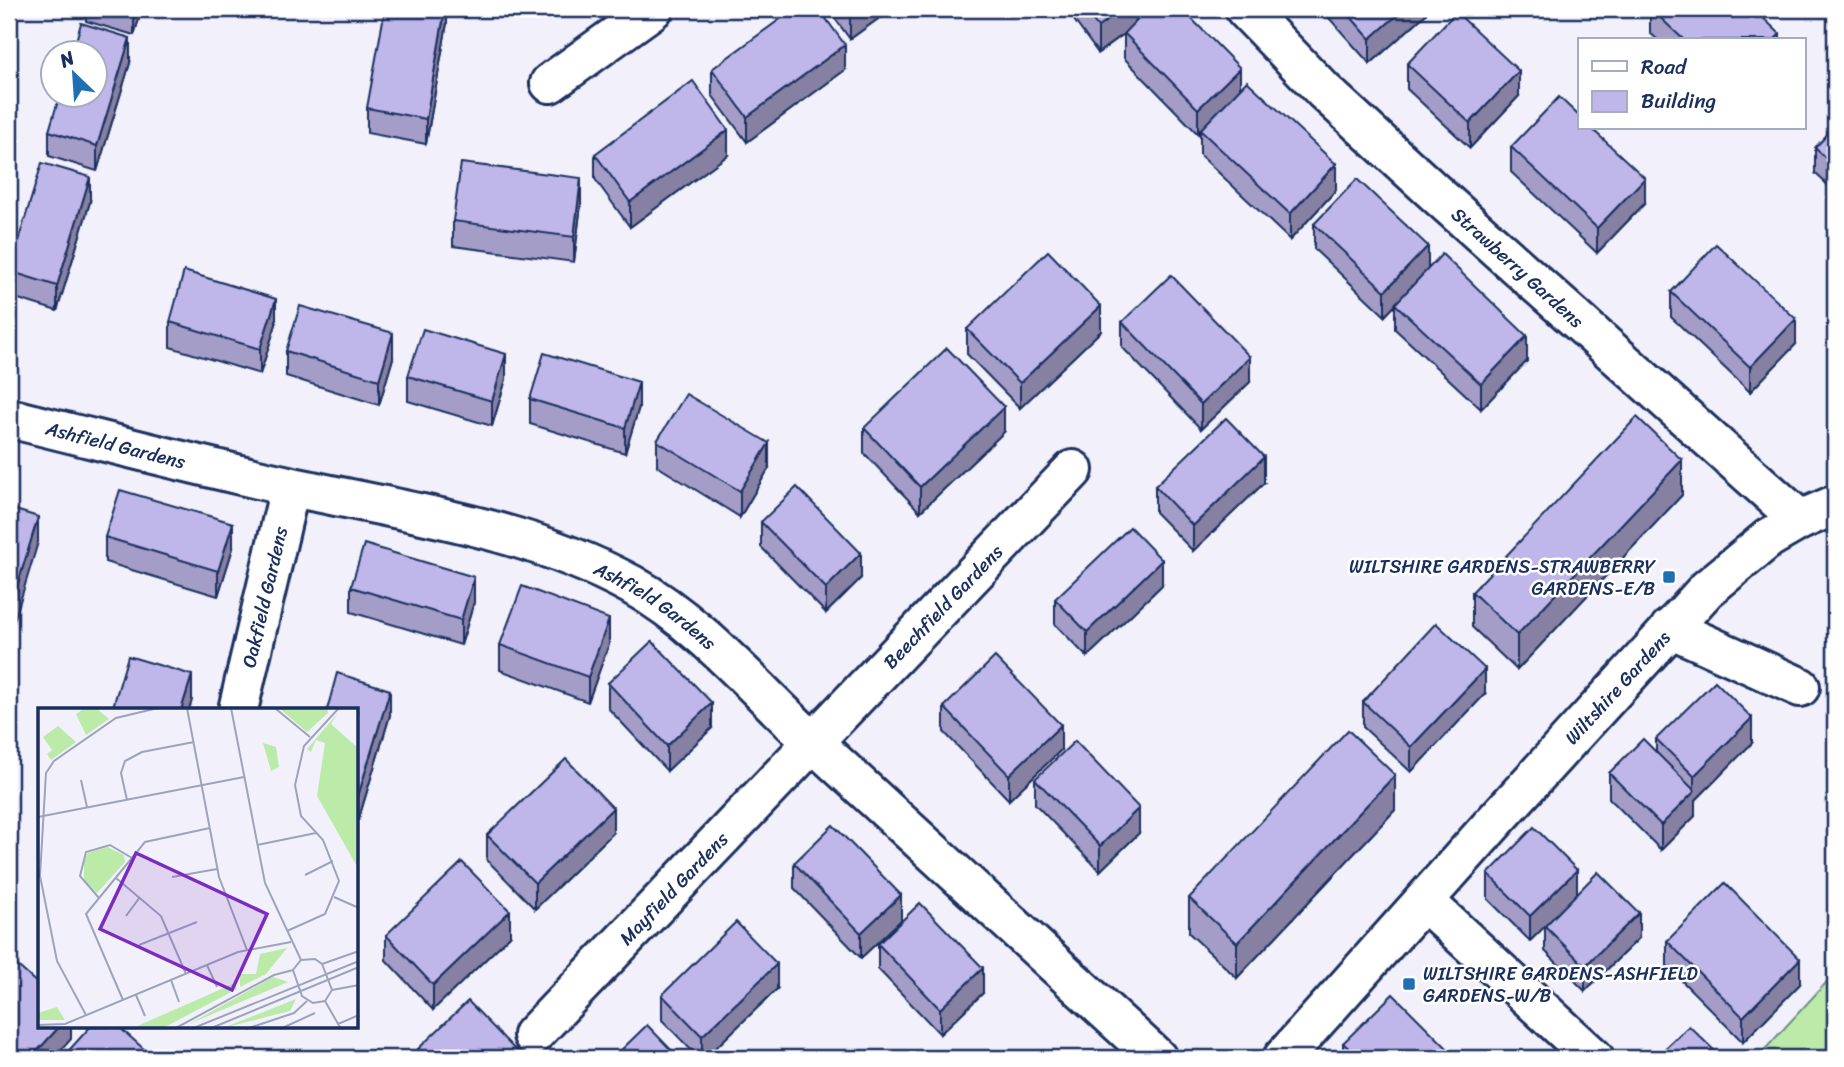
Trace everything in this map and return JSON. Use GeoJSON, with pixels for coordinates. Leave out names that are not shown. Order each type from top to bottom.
{"type":"FeatureCollection","features":[{"type":"Feature","properties":{"kind":"street"},"geometry":{"type":"LineString","coordinates":[[550,83],[653,9]]}},
{"type":"Feature","properties":{"kind":"street","name":"Strawberry Gardens"},"geometry":{"type":"LineString","coordinates":[[1245,9],[1324,90],[1434,192],[1800,520]]}},
{"type":"Feature","properties":{"kind":"street","name":"Ashfield Gardens"},"geometry":{"type":"LineString","coordinates":[[9,418],[290,486],[459,522],[585,563],[632,585],[674,612],[1157,1058]]}},
{"type":"Feature","properties":{"kind":"street","name":"Beechfield Gardens"},"geometry":{"type":"LineString","coordinates":[[813,743],[1073,470]]}},
{"type":"Feature","properties":{"kind":"street","name":"Oakfield Gardens"},"geometry":{"type":"LineString","coordinates":[[238,708],[290,486]]}},
{"type":"Feature","properties":{"kind":"street","name":"Wiltshire Gardens"},"geometry":{"type":"LineString","coordinates":[[1283,1058],[1707,589],[1769,538],[1800,520],[1835,505]]}},
{"type":"Feature","properties":{"kind":"street"},"geometry":{"type":"LineString","coordinates":[[1670,628],[1800,687]]}},
{"type":"Feature","properties":{"kind":"street","name":"Mayfield Gardens"},"geometry":{"type":"LineString","coordinates":[[533,1035],[813,743]]}},
{"type":"Feature","properties":{"kind":"street"},"geometry":{"type":"LineString","coordinates":[[1424,901],[1594,1058]]}},
{"type":"Feature","properties":{"kind":"green space"},"geometry":{"type":"Polygon","coordinates":[[[1835,973],[1835,1058],[1757,1058],[1835,973]]]}},
{"type":"Feature","properties":{"kind":"building"},"geometry":{"type":"Polygon","coordinates":[[[385,9],[445,9],[426,119],[367,108],[385,9]]]}},
{"type":"Feature","properties":{"kind":"building"},"geometry":{"type":"Polygon","coordinates":[[[794,9],[819,9],[845,45],[747,117],[712,69],[794,9]]]}},
{"type":"Feature","properties":{"kind":"building"},"geometry":{"type":"Polygon","coordinates":[[[1084,9],[1123,9],[1098,27],[1084,9]]]}},
{"type":"Feature","properties":{"kind":"building"},"geometry":{"type":"Polygon","coordinates":[[[1147,9],[1182,9],[1240,68],[1198,109],[1124,33],[1147,9]]]}},
{"type":"Feature","properties":{"kind":"building"},"geometry":{"type":"Polygon","coordinates":[[[1344,9],[1404,9],[1370,39],[1344,9]]]}},
{"type":"Feature","properties":{"kind":"building"},"geometry":{"type":"Polygon","coordinates":[[[1651,9],[1754,9],[1780,34],[1776,38],[1682,38],[1651,9]]]}},
{"type":"Feature","properties":{"kind":"building"},"geometry":{"type":"Polygon","coordinates":[[[1456,12],[1519,71],[1470,123],[1407,64],[1456,12]]]}},
{"type":"Feature","properties":{"kind":"building"},"geometry":{"type":"Polygon","coordinates":[[[81,23],[130,38],[97,146],[49,131],[56,108],[108,108],[108,38],[77,38],[81,23]]]}},
{"type":"Feature","properties":{"kind":"building"},"geometry":{"type":"Polygon","coordinates":[[[693,81],[728,130],[630,202],[595,154],[693,81]]]}},
{"type":"Feature","properties":{"kind":"building"},"geometry":{"type":"Polygon","coordinates":[[[1247,81],[1336,164],[1290,214],[1200,130],[1247,81]]]}},
{"type":"Feature","properties":{"kind":"building"},"geometry":{"type":"Polygon","coordinates":[[[1559,97],[1578,115],[1578,130],[1593,130],[1645,178],[1597,228],[1511,147],[1559,97]]]}},
{"type":"Feature","properties":{"kind":"building"},"geometry":{"type":"Polygon","coordinates":[[[1835,126],[1835,167],[1815,148],[1835,126]]]}},
{"type":"Feature","properties":{"kind":"building"},"geometry":{"type":"Polygon","coordinates":[[[42,163],[90,177],[57,286],[9,271],[42,163]]]}},
{"type":"Feature","properties":{"kind":"building"},"geometry":{"type":"Polygon","coordinates":[[[461,163],[581,178],[574,237],[453,221],[461,163]]]}},
{"type":"Feature","properties":{"kind":"building"},"geometry":{"type":"Polygon","coordinates":[[[1357,179],[1428,246],[1385,291],[1314,224],[1357,179]]]}},
{"type":"Feature","properties":{"kind":"building"},"geometry":{"type":"Polygon","coordinates":[[[1716,244],[1796,319],[1750,367],[1671,292],[1716,244]]]}},
{"type":"Feature","properties":{"kind":"building"},"geometry":{"type":"Polygon","coordinates":[[[1048,251],[1101,306],[1020,383],[967,329],[1048,251]]]}},
{"type":"Feature","properties":{"kind":"building"},"geometry":{"type":"Polygon","coordinates":[[[1442,254],[1527,336],[1481,384],[1395,304],[1442,254]]]}},
{"type":"Feature","properties":{"kind":"building"},"geometry":{"type":"Polygon","coordinates":[[[184,271],[276,299],[260,349],[170,322],[184,271]]]}},
{"type":"Feature","properties":{"kind":"building"},"geometry":{"type":"Polygon","coordinates":[[[1171,275],[1250,357],[1201,404],[1122,322],[1171,275]]]}},
{"type":"Feature","properties":{"kind":"building"},"geometry":{"type":"Polygon","coordinates":[[[300,306],[393,333],[379,380],[286,351],[300,306]]]}},
{"type":"Feature","properties":{"kind":"building"},"geometry":{"type":"Polygon","coordinates":[[[423,329],[506,354],[492,401],[408,376],[423,329]]]}},
{"type":"Feature","properties":{"kind":"building"},"geometry":{"type":"Polygon","coordinates":[[[947,348],[1004,407],[920,487],[864,428],[947,348]]]}},
{"type":"Feature","properties":{"kind":"building"},"geometry":{"type":"Polygon","coordinates":[[[544,353],[639,382],[625,428],[530,399],[544,353]]]}},
{"type":"Feature","properties":{"kind":"building"},"geometry":{"type":"Polygon","coordinates":[[[686,394],[769,443],[740,491],[657,441],[686,394]]]}},
{"type":"Feature","properties":{"kind":"building"},"geometry":{"type":"Polygon","coordinates":[[[1637,417],[1682,460],[1517,635],[1472,592],[1637,417]]]}},
{"type":"Feature","properties":{"kind":"building"},"geometry":{"type":"Polygon","coordinates":[[[1226,418],[1264,457],[1193,526],[1155,486],[1226,418]]]}},
{"type":"Feature","properties":{"kind":"building"},"geometry":{"type":"Polygon","coordinates":[[[797,487],[861,553],[826,588],[761,522],[797,487]]]}},
{"type":"Feature","properties":{"kind":"building"},"geometry":{"type":"Polygon","coordinates":[[[120,490],[233,523],[218,571],[105,537],[120,490]]]}},
{"type":"Feature","properties":{"kind":"building"},"geometry":{"type":"Polygon","coordinates":[[[9,508],[38,517],[9,613],[9,508]]]}},
{"type":"Feature","properties":{"kind":"building"},"geometry":{"type":"Polygon","coordinates":[[[1130,527],[1162,560],[1087,632],[1055,599],[1130,527]]]}},
{"type":"Feature","properties":{"kind":"building"},"geometry":{"type":"Polygon","coordinates":[[[364,544],[474,577],[461,620],[351,587],[364,544]]]}},
{"type":"Feature","properties":{"kind":"building"},"geometry":{"type":"Polygon","coordinates":[[[522,586],[609,619],[588,677],[500,645],[522,586]]]}},
{"type":"Feature","properties":{"kind":"building"},"geometry":{"type":"Polygon","coordinates":[[[1436,623],[1485,669],[1411,747],[1363,702],[1436,623]]]}},
{"type":"Feature","properties":{"kind":"building"},"geometry":{"type":"Polygon","coordinates":[[[652,641],[712,703],[667,746],[608,683],[652,641]]]}},
{"type":"Feature","properties":{"kind":"building"},"geometry":{"type":"Polygon","coordinates":[[[128,656],[192,675],[182,708],[113,708],[128,656]]]}},
{"type":"Feature","properties":{"kind":"building"},"geometry":{"type":"Polygon","coordinates":[[[995,657],[1061,725],[1009,775],[944,707],[995,657]]]}},
{"type":"Feature","properties":{"kind":"building"},"geometry":{"type":"Polygon","coordinates":[[[337,673],[390,690],[359,793],[359,708],[328,708],[337,673]]]}},
{"type":"Feature","properties":{"kind":"building"},"geometry":{"type":"Polygon","coordinates":[[[1715,681],[1752,718],[1694,776],[1656,739],[1715,681]]]}},
{"type":"Feature","properties":{"kind":"building"},"geometry":{"type":"Polygon","coordinates":[[[1348,730],[1395,775],[1237,943],[1189,898],[1348,730]]]}},
{"type":"Feature","properties":{"kind":"building"},"geometry":{"type":"Polygon","coordinates":[[[1643,739],[1695,791],[1661,825],[1609,773],[1643,739]]]}},
{"type":"Feature","properties":{"kind":"building"},"geometry":{"type":"Polygon","coordinates":[[[1075,741],[1139,808],[1100,846],[1035,779],[1075,741]]]}},
{"type":"Feature","properties":{"kind":"building"},"geometry":{"type":"Polygon","coordinates":[[[566,759],[613,808],[535,883],[487,835],[566,759]]]}},
{"type":"Feature","properties":{"kind":"building"},"geometry":{"type":"Polygon","coordinates":[[[833,825],[901,895],[861,933],[794,863],[833,825]]]}},
{"type":"Feature","properties":{"kind":"building"},"geometry":{"type":"Polygon","coordinates":[[[1534,827],[1577,870],[1530,916],[1488,874],[1534,827]]]}},
{"type":"Feature","properties":{"kind":"building"},"geometry":{"type":"Polygon","coordinates":[[[462,862],[510,911],[433,985],[386,935],[462,862]]]}},
{"type":"Feature","properties":{"kind":"building"},"geometry":{"type":"Polygon","coordinates":[[[1598,872],[1639,913],[1585,966],[1545,926],[1598,872]]]}},
{"type":"Feature","properties":{"kind":"building"},"geometry":{"type":"Polygon","coordinates":[[[1725,883],[1800,959],[1743,1017],[1667,941],[1725,883]]]}},
{"type":"Feature","properties":{"kind":"building"},"geometry":{"type":"Polygon","coordinates":[[[920,903],[983,968],[940,1009],[878,944],[920,903]]]}},
{"type":"Feature","properties":{"kind":"building"},"geometry":{"type":"Polygon","coordinates":[[[736,922],[777,964],[702,1036],[662,995],[736,922]]]}},
{"type":"Feature","properties":{"kind":"building"},"geometry":{"type":"Polygon","coordinates":[[[9,958],[38,984],[38,1028],[58,1028],[31,1058],[9,1058],[9,958]]]}},
{"type":"Feature","properties":{"kind":"building"},"geometry":{"type":"Polygon","coordinates":[[[1393,994],[1457,1058],[1359,1058],[1343,1043],[1393,994]]]}},
{"type":"Feature","properties":{"kind":"building"},"geometry":{"type":"Polygon","coordinates":[[[468,1001],[523,1058],[427,1058],[418,1049],[468,1001]]]}},
{"type":"Feature","properties":{"kind":"building"},"geometry":{"type":"Polygon","coordinates":[[[647,1025],[679,1058],[613,1058],[647,1025]]]}},
{"type":"Feature","properties":{"kind":"building"},"geometry":{"type":"Polygon","coordinates":[[[1689,1026],[1722,1058],[1655,1058],[1689,1026]]]}},
{"type":"Feature","properties":{"kind":"building"},"geometry":{"type":"Polygon","coordinates":[[[89,1028],[120,1028],[154,1058],[62,1058],[89,1028]]]}},
{"type":"Feature","properties":{"kind":"place","name":"WILTSHIRE GARDENS-STRAWBERRY GARDENS-E/B"},"geometry":{"type":"Point","coordinates":[1669,577]}},
{"type":"Feature","properties":{"kind":"place","name":"WILTSHIRE GARDENS-ASHFIELD GARDENS-W/B"},"geometry":{"type":"Point","coordinates":[1409,984]}}]}
